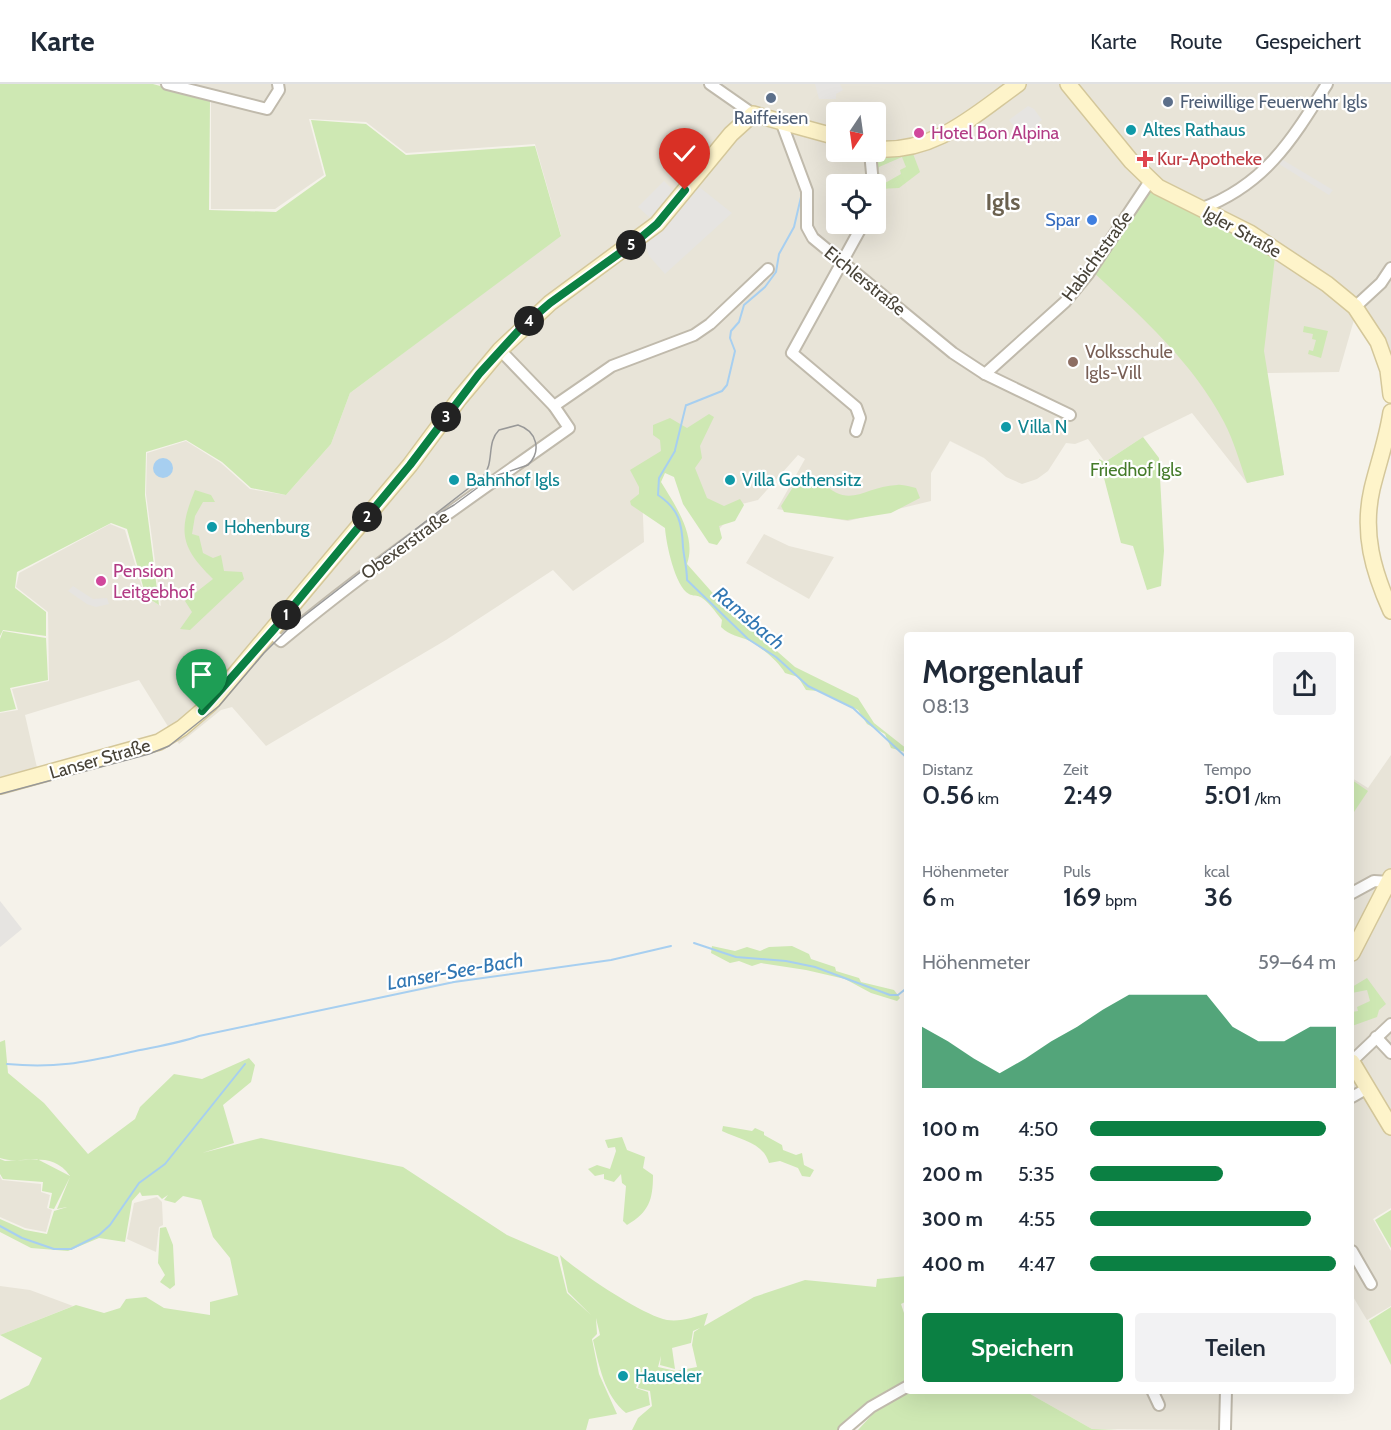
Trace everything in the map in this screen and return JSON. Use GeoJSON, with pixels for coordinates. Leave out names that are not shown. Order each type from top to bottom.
{"type":"FeatureCollection","features":[{"type":"Feature","properties":{"kind":"main road"},"geometry":{"type":"LineString","coordinates":[[886,149],[917,147],[961,128],[1018,84]]}},
{"type":"Feature","properties":{"kind":"main road","name":"Igler Straße"},"geometry":{"type":"LineString","coordinates":[[1068,84],[1150,181],[1173,197],[1271,247],[1327,284],[1355,307],[1378,342],[1388,370],[1391,394]]}},
{"type":"Feature","properties":{"kind":"main road"},"geometry":{"type":"LineString","coordinates":[[753,114],[826,134]]}},
{"type":"Feature","properties":{"kind":"main road","name":"Lanser Straße"},"geometry":{"type":"LineString","coordinates":[[0,786],[159,742],[182,728],[210,704],[276,637],[500,350],[550,303],[657,224],[731,134],[753,114]]}},
{"type":"Feature","properties":{"kind":"main road"},"geometry":{"type":"LineString","coordinates":[[1391,412],[1372,490],[1368,526],[1371,559],[1391,611]]}},
{"type":"Feature","properties":{"kind":"main road"},"geometry":{"type":"LineString","coordinates":[[1354,949],[1390,880]]}},
{"type":"Feature","properties":{"kind":"main road"},"geometry":{"type":"LineString","coordinates":[[1354,1066],[1366,1089],[1391,1126]]}},
{"type":"Feature","properties":{"kind":"street"},"geometry":{"type":"LineString","coordinates":[[167,84],[267,109],[275,99],[278,84]]}},
{"type":"Feature","properties":{"kind":"street"},"geometry":{"type":"LineString","coordinates":[[710,84],[753,114]]}},
{"type":"Feature","properties":{"kind":"street"},"geometry":{"type":"LineString","coordinates":[[1200,209],[1235,194],[1272,163],[1297,132],[1327,84]]}},
{"type":"Feature","properties":{"kind":"street","name":"Eichlerstraße"},"geometry":{"type":"LineString","coordinates":[[782,123],[807,191],[807,227],[813,238],[946,347],[985,374],[1070,415]]}},
{"type":"Feature","properties":{"kind":"street","name":"Habichtstraße"},"geometry":{"type":"LineString","coordinates":[[985,374],[1065,302],[1088,274],[1150,181]]}},
{"type":"Feature","properties":{"kind":"street"},"geometry":{"type":"LineString","coordinates":[[856,431],[860,418],[856,407],[792,353],[858,234]]}},
{"type":"Feature","properties":{"kind":"street"},"geometry":{"type":"LineString","coordinates":[[1355,307],[1381,283],[1391,268]]}},
{"type":"Feature","properties":{"kind":"street"},"geometry":{"type":"LineString","coordinates":[[554,406],[612,366],[694,335],[710,324],[768,269]]}},
{"type":"Feature","properties":{"kind":"street","name":"Obexerstraße"},"geometry":{"type":"LineString","coordinates":[[276,637],[425,528],[459,507],[569,428],[554,406],[500,350]]}},
{"type":"Feature","properties":{"kind":"street"},"geometry":{"type":"LineString","coordinates":[[1354,892],[1374,881],[1390,880]]}},
{"type":"Feature","properties":{"kind":"street"},"geometry":{"type":"LineString","coordinates":[[1354,1060],[1391,1024]]}},
{"type":"Feature","properties":{"kind":"street"},"geometry":{"type":"LineString","coordinates":[[1376,1037],[1391,1053]]}},
{"type":"Feature","properties":{"kind":"street"},"geometry":{"type":"LineString","coordinates":[[1354,1096],[1366,1089]]}},
{"type":"Feature","properties":{"kind":"street"},"geometry":{"type":"LineString","coordinates":[[1354,1254],[1371,1284]]}},
{"type":"Feature","properties":{"kind":"street"},"geometry":{"type":"LineString","coordinates":[[844,1430],[871,1407],[904,1388]]}},
{"type":"Feature","properties":{"kind":"street"},"geometry":{"type":"LineString","coordinates":[[1154,1394],[1159,1405]]}},
{"type":"Feature","properties":{"kind":"street"},"geometry":{"type":"LineString","coordinates":[[1225,1430],[1226,1394]]}},
{"type":"Feature","properties":{"kind":"shaded area"},"geometry":{"type":"Polygon","coordinates":[[[158,84],[1391,84],[1391,368],[1358,306],[1339,372],[1267,373],[1284,475],[1247,483],[1192,413],[1143,437],[1105,462],[1088,439],[1075,444],[1066,443],[1048,471],[1037,479],[1022,484],[1006,477],[984,458],[950,441],[931,473],[931,501],[848,521],[777,509],[805,459],[798,455],[758,500],[742,504],[711,538],[667,452],[641,466],[644,542],[573,591],[553,570],[446,640],[266,746],[232,707],[221,710],[179,744],[139,680],[25,715],[38,772],[0,781],[0,713],[18,710],[12,689],[49,681],[48,612],[16,587],[19,573],[110,524],[125,530],[145,597],[161,606],[146,494],[147,453],[186,441],[221,463],[250,489],[286,495],[331,444],[350,393],[561,235],[535,144],[406,153],[366,122],[309,119],[324,175],[275,209],[211,209],[211,98],[158,84]]]}},
{"type":"Feature","properties":{"kind":"shaded area"},"geometry":{"type":"Polygon","coordinates":[[[815,84],[840,84],[843,90],[836,94],[836,99],[819,99],[815,84]]]}},
{"type":"Feature","properties":{"kind":"shaded area"},"geometry":{"type":"Polygon","coordinates":[[[1028,106],[1034,109],[1042,120],[1023,137],[1009,120],[1028,106]]]}},
{"type":"Feature","properties":{"kind":"shaded area"},"geometry":{"type":"Polygon","coordinates":[[[1283,160],[1333,190],[1329,195],[1279,164],[1283,160]]]}},
{"type":"Feature","properties":{"kind":"shaded area"},"geometry":{"type":"Polygon","coordinates":[[[664,181],[676,193],[650,218],[638,207],[664,181]]]}},
{"type":"Feature","properties":{"kind":"shaded area"},"geometry":{"type":"Polygon","coordinates":[[[698,186],[732,213],[665,274],[649,256],[645,243],[667,222],[698,186]]]}},
{"type":"Feature","properties":{"kind":"shaded area"},"geometry":{"type":"Polygon","coordinates":[[[764,534],[789,546],[834,557],[809,599],[746,563],[764,534]]]}},
{"type":"Feature","properties":{"kind":"shaded area"},"geometry":{"type":"Polygon","coordinates":[[[73,586],[93,599],[107,598],[109,604],[96,607],[87,604],[68,591],[73,586]]]}},
{"type":"Feature","properties":{"kind":"shaded area"},"geometry":{"type":"Polygon","coordinates":[[[1391,755],[1391,1208],[1373,1219],[1391,1251],[1391,1306],[1367,1320],[1354,1298],[1354,779],[1368,788],[1391,755]]]}},
{"type":"Feature","properties":{"kind":"shaded area"},"geometry":{"type":"Polygon","coordinates":[[[0,901],[22,929],[0,947],[0,901]]]}},
{"type":"Feature","properties":{"kind":"shaded area"},"geometry":{"type":"Polygon","coordinates":[[[0,1176],[2,1180],[41,1184],[41,1192],[50,1195],[47,1208],[52,1210],[46,1232],[25,1228],[0,1217],[0,1176]]]}},
{"type":"Feature","properties":{"kind":"shaded area"},"geometry":{"type":"Polygon","coordinates":[[[157,1197],[162,1202],[163,1225],[159,1227],[156,1252],[127,1239],[134,1203],[157,1197]]]}},
{"type":"Feature","properties":{"kind":"shaded area"},"geometry":{"type":"Polygon","coordinates":[[[0,1286],[30,1290],[73,1306],[0,1335],[0,1286]]]}},
{"type":"Feature","properties":{"kind":"shaded area"},"geometry":{"type":"Polygon","coordinates":[[[1030,1394],[1227,1394],[1229,1430],[1092,1429],[1030,1394]]]}},
{"type":"Feature","properties":{"kind":"green space"},"geometry":{"type":"Polygon","coordinates":[[[0,84],[153,84],[210,100],[209,210],[276,212],[326,176],[311,120],[366,124],[406,155],[535,146],[561,236],[350,393],[331,444],[286,495],[251,488],[222,462],[186,440],[146,452],[145,495],[159,605],[146,597],[127,529],[111,523],[17,572],[15,588],[46,612],[46,636],[3,630],[0,636],[0,84]]]}},
{"type":"Feature","properties":{"kind":"green space"},"geometry":{"type":"Polygon","coordinates":[[[912,151],[920,172],[899,188],[886,189],[886,182],[901,174],[900,170],[906,167],[902,157],[879,167],[880,174],[875,174],[872,162],[886,162],[886,153],[912,151]]]}},
{"type":"Feature","properties":{"kind":"green space"},"geometry":{"type":"Polygon","coordinates":[[[1150,191],[1233,231],[1275,257],[1264,351],[1284,475],[1247,483],[1228,429],[1198,380],[1148,324],[1093,272],[1150,191]]]}},
{"type":"Feature","properties":{"kind":"green space"},"geometry":{"type":"Polygon","coordinates":[[[1304,326],[1328,331],[1321,358],[1308,354],[1309,350],[1313,351],[1316,340],[1312,339],[1313,334],[1303,332],[1304,326]]]}},
{"type":"Feature","properties":{"kind":"green space"},"geometry":{"type":"Polygon","coordinates":[[[709,414],[714,417],[700,446],[702,458],[695,468],[707,498],[724,506],[740,499],[744,505],[735,521],[719,526],[722,538],[717,545],[709,543],[683,504],[674,477],[665,473],[661,482],[687,532],[689,553],[687,564],[734,617],[748,621],[753,630],[795,667],[858,698],[874,723],[904,747],[904,752],[891,748],[885,734],[867,724],[858,710],[818,691],[806,690],[798,677],[785,673],[760,647],[721,627],[722,620],[708,603],[698,596],[689,594],[679,583],[669,554],[665,528],[631,505],[630,501],[639,494],[639,487],[630,470],[661,451],[660,440],[653,435],[653,425],[670,418],[687,428],[709,414]]]}},
{"type":"Feature","properties":{"kind":"green space","name":"Friedhof Igls"},"geometry":{"type":"Polygon","coordinates":[[[1143,437],[1159,458],[1164,551],[1161,586],[1147,590],[1133,546],[1121,543],[1099,459],[1105,462],[1143,437]]]}},
{"type":"Feature","properties":{"kind":"green space"},"geometry":{"type":"Polygon","coordinates":[[[821,481],[831,490],[849,496],[885,486],[902,485],[916,488],[920,498],[891,513],[847,520],[784,512],[781,506],[795,484],[821,481]]]}},
{"type":"Feature","properties":{"kind":"green space"},"geometry":{"type":"Polygon","coordinates":[[[195,490],[211,495],[215,502],[203,502],[195,516],[192,534],[199,536],[203,553],[213,558],[221,555],[224,571],[242,572],[244,579],[190,630],[180,629],[192,612],[185,601],[213,579],[194,557],[185,538],[186,517],[195,490]]]}},
{"type":"Feature","properties":{"kind":"green space"},"geometry":{"type":"Polygon","coordinates":[[[3,631],[46,638],[48,680],[10,688],[16,709],[0,712],[0,639],[3,631]]]}},
{"type":"Feature","properties":{"kind":"green space"},"geometry":{"type":"Polygon","coordinates":[[[1354,781],[1368,791],[1354,812],[1354,781]]]}},
{"type":"Feature","properties":{"kind":"green space"},"geometry":{"type":"Polygon","coordinates":[[[712,946],[735,951],[747,947],[760,951],[769,947],[792,946],[809,954],[811,959],[835,967],[836,971],[859,978],[861,982],[894,990],[900,998],[897,1001],[871,993],[845,979],[806,970],[761,963],[752,966],[739,961],[730,963],[711,953],[712,946]]]}},
{"type":"Feature","properties":{"kind":"green space"},"geometry":{"type":"Polygon","coordinates":[[[1367,978],[1386,1004],[1379,1010],[1377,1017],[1354,1025],[1354,1012],[1358,1011],[1357,1007],[1370,1001],[1367,990],[1354,993],[1354,986],[1367,978]]]}},
{"type":"Feature","properties":{"kind":"green space"},"geometry":{"type":"Polygon","coordinates":[[[5,1040],[8,1073],[44,1103],[88,1154],[135,1119],[140,1107],[174,1074],[202,1079],[249,1058],[255,1065],[251,1082],[223,1105],[234,1143],[202,1153],[261,1138],[403,1167],[507,1235],[558,1257],[567,1293],[591,1315],[568,1292],[560,1255],[612,1292],[656,1317],[677,1320],[708,1313],[704,1326],[754,1297],[805,1280],[876,1287],[877,1279],[904,1276],[904,1302],[901,1304],[904,1313],[904,1381],[844,1422],[838,1430],[632,1430],[638,1418],[652,1406],[650,1391],[638,1388],[640,1379],[652,1376],[639,1378],[636,1388],[648,1392],[650,1405],[626,1413],[612,1398],[600,1369],[593,1340],[600,1335],[596,1318],[597,1334],[592,1339],[599,1374],[617,1414],[589,1419],[586,1430],[0,1430],[0,1400],[29,1385],[42,1358],[0,1335],[76,1305],[104,1313],[120,1308],[126,1299],[146,1297],[164,1308],[210,1315],[210,1302],[238,1295],[230,1258],[213,1237],[201,1200],[183,1196],[175,1203],[164,1200],[168,1195],[162,1199],[158,1195],[142,1196],[140,1192],[132,1201],[125,1242],[99,1238],[68,1251],[31,1248],[0,1232],[0,1219],[25,1230],[47,1234],[54,1211],[67,1207],[57,1209],[70,1177],[54,1209],[49,1208],[52,1193],[42,1191],[43,1182],[3,1179],[0,1174],[0,1159],[17,1160],[0,1158],[0,1042],[5,1040]],[[38,1160],[70,1176],[62,1168],[54,1162],[38,1160]],[[700,1328],[693,1331],[691,1343],[672,1348],[675,1369],[660,1365],[661,1356],[658,1367],[676,1371],[697,1367],[692,1345],[694,1332],[700,1328]]]}},
{"type":"Feature","properties":{"kind":"green space"},"geometry":{"type":"Polygon","coordinates":[[[723,1126],[752,1131],[755,1128],[764,1132],[764,1135],[782,1145],[783,1150],[796,1155],[802,1153],[804,1165],[814,1170],[810,1177],[802,1176],[798,1168],[780,1161],[769,1163],[762,1150],[750,1142],[722,1131],[723,1126]]]}},
{"type":"Feature","properties":{"kind":"green space"},"geometry":{"type":"Polygon","coordinates":[[[622,1137],[627,1150],[645,1157],[643,1168],[653,1175],[651,1198],[648,1205],[627,1225],[623,1221],[626,1186],[622,1183],[621,1174],[614,1182],[604,1179],[604,1174],[595,1176],[588,1169],[597,1165],[610,1169],[616,1151],[615,1147],[608,1148],[605,1140],[622,1137]]]}},
{"type":"Feature","properties":{"kind":"green space"},"geometry":{"type":"Polygon","coordinates":[[[1391,1210],[1391,1248],[1375,1220],[1391,1210]]]}},
{"type":"Feature","properties":{"kind":"green space"},"geometry":{"type":"Polygon","coordinates":[[[166,1227],[173,1245],[175,1285],[170,1289],[160,1282],[165,1275],[158,1263],[160,1228],[166,1227]]]}},
{"type":"Feature","properties":{"kind":"green space"},"geometry":{"type":"Polygon","coordinates":[[[1391,1307],[1391,1365],[1369,1321],[1391,1307]]]}},
{"type":"Feature","properties":{"kind":"green space"},"geometry":{"type":"Polygon","coordinates":[[[904,1393],[1030,1394],[1092,1429],[1117,1430],[858,1430],[880,1406],[904,1393]]]}},
{"type":"Feature","properties":{"kind":"water"},"geometry":{"type":"Polygon","coordinates":[[[163,458],[170,461],[173,468],[170,475],[163,478],[156,475],[153,468],[156,461],[163,458]]]}},
{"type":"Feature","properties":{"kind":"waterway","name":"Ramsbach"},"geometry":{"type":"LineString","coordinates":[[687,405],[722,391],[727,385],[735,351],[730,338],[731,331],[739,322],[744,305],[765,287],[776,272],[779,254],[794,227],[801,197]]}},
{"type":"Feature","properties":{"kind":"waterway","name":"Ramsbach"},"geometry":{"type":"LineString","coordinates":[[675,450],[686,405]]}},
{"type":"Feature","properties":{"kind":"waterway","name":"Ramsbach"},"geometry":{"type":"LineString","coordinates":[[675,451],[659,478],[658,495],[671,506],[678,517],[682,531],[687,580],[748,639],[776,657],[808,686],[853,708],[904,755]]}},
{"type":"Feature","properties":{"kind":"waterway","name":"Lanser-See-Bach"},"geometry":{"type":"LineString","coordinates":[[694,943],[736,957],[786,961],[815,967],[890,995],[898,995],[904,990]]}},
{"type":"Feature","properties":{"kind":"waterway","name":"Lanser-See-Bach"},"geometry":{"type":"LineString","coordinates":[[7,1064],[59,1065],[89,1061],[454,982],[611,960],[671,946]]}},
{"type":"Feature","properties":{"kind":"waterway","name":"Lanser-See-Bach"},"geometry":{"type":"LineString","coordinates":[[0,1226],[22,1238],[54,1249],[71,1249],[99,1235],[110,1225],[139,1183],[165,1164],[245,1064]]}},
{"type":"Feature","properties":{"kind":"tram line"},"geometry":{"type":"LineString","coordinates":[[0,794],[149,754],[169,746],[219,706],[264,653],[291,626],[483,477],[489,465],[495,435],[499,430],[518,425],[530,432],[536,448],[528,465],[492,477],[454,505],[425,522]]}},
{"type":"Feature","properties":{"kind":"place","name":"Raiffeisen"},"geometry":{"type":"Point","coordinates":[771,98]}},
{"type":"Feature","properties":{"kind":"place","name":"Freiwillige Feuerwehr Igls"},"geometry":{"type":"Point","coordinates":[1168,102]}},
{"type":"Feature","properties":{"kind":"place","name":"Altes Rathaus"},"geometry":{"type":"Point","coordinates":[1131,130]}},
{"type":"Feature","properties":{"kind":"place","name":"Hotel Bon Alpina"},"geometry":{"type":"Point","coordinates":[919,133]}},
{"type":"Feature","properties":{"kind":"place","name":"Kur-Apotheke"},"geometry":{"type":"Point","coordinates":[1145,159]}},
{"type":"Feature","properties":{"kind":"place","name":"Spar"},"geometry":{"type":"Point","coordinates":[1092,220]}},
{"type":"Feature","properties":{"kind":"place","name":"Volksschule Igls-Vill"},"geometry":{"type":"Point","coordinates":[1073,362]}},
{"type":"Feature","properties":{"kind":"place","name":"Villa N"},"geometry":{"type":"Point","coordinates":[1006,427]}},
{"type":"Feature","properties":{"kind":"place","name":"Bahnhof Igls"},"geometry":{"type":"Point","coordinates":[454,480]}},
{"type":"Feature","properties":{"kind":"place","name":"Villa Gothensitz"},"geometry":{"type":"Point","coordinates":[730,480]}},
{"type":"Feature","properties":{"kind":"place","name":"Hohenburg"},"geometry":{"type":"Point","coordinates":[212,527]}},
{"type":"Feature","properties":{"kind":"place","name":"Pension Leitgebhof"},"geometry":{"type":"Point","coordinates":[101,581]}},
{"type":"Feature","properties":{"kind":"place","name":"Hauseler"},"geometry":{"type":"Point","coordinates":[623,1376]}},
{"type":"Feature","properties":{"kind":"district","name":"Igls"},"geometry":{"type":"Point","coordinates":[1003,201]}},
{"type":"Feature","properties":{"kind":"route"},"geometry":{"type":"LineString","coordinates":[[202,711],[275,628],[410,465],[479,374],[521,328],[550,303],[638,240],[657,224],[685,190]]}}]}
